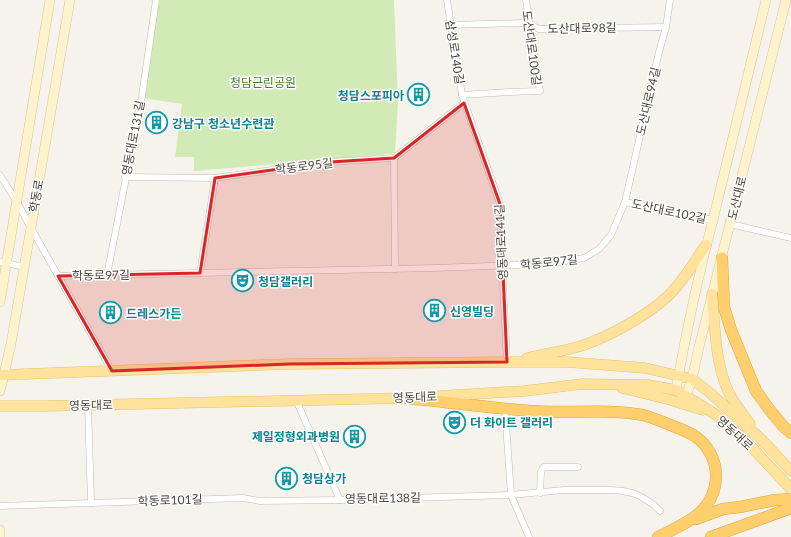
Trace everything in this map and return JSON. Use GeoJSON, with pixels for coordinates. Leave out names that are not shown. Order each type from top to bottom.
{"type":"FeatureCollection","features":[{"type":"Feature","properties":{"kind":"highway"},"geometry":{"type":"LineString","coordinates":[[722,258],[724,307],[734,338],[756,391],[783,426],[791,433]]}},
{"type":"Feature","properties":{"kind":"highway"},"geometry":{"type":"LineString","coordinates":[[407,398],[539,412],[614,412],[644,415],[684,430],[696,437],[706,447],[716,467],[716,479],[714,491],[703,511],[683,525]]}},
{"type":"Feature","properties":{"kind":"highway"},"geometry":{"type":"LineString","coordinates":[[658,537],[723,509],[775,500],[791,499]]}},
{"type":"Feature","properties":{"kind":"highway"},"geometry":{"type":"LineString","coordinates":[[672,537],[703,522],[740,507]]}},
{"type":"Feature","properties":{"kind":"highway"},"geometry":{"type":"LineString","coordinates":[[711,537],[791,508]]}},
{"type":"Feature","properties":{"kind":"main road","name":"학동로"},"geometry":{"type":"LineString","coordinates":[[0,302],[3,262],[17,202],[50,0]]}},
{"type":"Feature","properties":{"kind":"main road","name":"학동로"},"geometry":{"type":"LineString","coordinates":[[0,391],[2,375],[11,344],[25,267],[70,0]]}},
{"type":"Feature","properties":{"kind":"main road","name":"도산대로"},"geometry":{"type":"LineString","coordinates":[[676,390],[706,245],[766,0]]}},
{"type":"Feature","properties":{"kind":"main road","name":"도산대로"},"geometry":{"type":"LineString","coordinates":[[686,396],[692,379],[786,0]]}},
{"type":"Feature","properties":{"kind":"main road"},"geometry":{"type":"LineString","coordinates":[[509,362],[581,346],[626,325],[647,313],[668,296],[684,278],[706,245]]}},
{"type":"Feature","properties":{"kind":"main road"},"geometry":{"type":"LineString","coordinates":[[712,294],[716,342],[723,377],[729,392],[761,439]]}},
{"type":"Feature","properties":{"kind":"main road","name":"영동대로"},"geometry":{"type":"LineString","coordinates":[[2,375],[289,364],[567,362],[645,368],[692,379],[710,392],[761,439],[791,471]]}},
{"type":"Feature","properties":{"kind":"main road","name":"영동대로"},"geometry":{"type":"LineString","coordinates":[[0,406],[407,398],[524,392],[582,384],[648,385],[676,390],[715,414],[745,440],[790,488]]}},
{"type":"Feature","properties":{"kind":"main road"},"geometry":{"type":"LineString","coordinates":[[607,384],[667,399],[715,414]]}},
{"type":"Feature","properties":{"kind":"main road"},"geometry":{"type":"LineString","coordinates":[[0,530],[0,537]]}},
{"type":"Feature","properties":{"kind":"street","name":"영동대로131길"},"geometry":{"type":"LineString","coordinates":[[106,275],[142,96],[156,0]]}},
{"type":"Feature","properties":{"kind":"street","name":"삼성로140길"},"geometry":{"type":"LineString","coordinates":[[448,0],[464,103]]}},
{"type":"Feature","properties":{"kind":"street","name":"도산대로100길"},"geometry":{"type":"LineString","coordinates":[[462,94],[540,91],[526,0]]}},
{"type":"Feature","properties":{"kind":"street","name":"도산대로94길"},"geometry":{"type":"LineString","coordinates":[[625,202],[666,27],[670,0]]}},
{"type":"Feature","properties":{"kind":"street","name":"도산대로98길"},"geometry":{"type":"LineString","coordinates":[[451,25],[522,23],[529,24],[539,29],[666,27]]}},
{"type":"Feature","properties":{"kind":"street"},"geometry":{"type":"LineString","coordinates":[[394,269],[394,158],[464,103]]}},
{"type":"Feature","properties":{"kind":"street","name":"영동대로141길"},"geometry":{"type":"LineString","coordinates":[[464,103],[500,204],[502,266],[509,362]]}},
{"type":"Feature","properties":{"kind":"street","name":"학동로95길"},"geometry":{"type":"LineString","coordinates":[[125,178],[215,178],[330,162],[394,158]]}},
{"type":"Feature","properties":{"kind":"street","name":"학동로97길"},"geometry":{"type":"LineString","coordinates":[[0,175],[17,202],[58,276],[394,269],[546,264],[584,258],[599,249],[611,235],[625,202]]}},
{"type":"Feature","properties":{"kind":"street"},"geometry":{"type":"LineString","coordinates":[[200,273],[215,178]]}},
{"type":"Feature","properties":{"kind":"street","name":"도산대로102길"},"geometry":{"type":"LineString","coordinates":[[625,202],[713,220]]}},
{"type":"Feature","properties":{"kind":"street"},"geometry":{"type":"LineString","coordinates":[[730,224],[791,238]]}},
{"type":"Feature","properties":{"kind":"street"},"geometry":{"type":"LineString","coordinates":[[3,262],[25,267]]}},
{"type":"Feature","properties":{"kind":"street"},"geometry":{"type":"LineString","coordinates":[[58,276],[112,371]]}},
{"type":"Feature","properties":{"kind":"street","name":"영동대로138길"},"geometry":{"type":"LineString","coordinates":[[296,400],[340,500],[510,495],[564,490],[611,490],[636,494],[646,499],[660,512]]}},
{"type":"Feature","properties":{"kind":"street"},"geometry":{"type":"LineString","coordinates":[[88,405],[91,503]]}},
{"type":"Feature","properties":{"kind":"street"},"geometry":{"type":"LineString","coordinates":[[505,409],[510,495],[529,537]]}},
{"type":"Feature","properties":{"kind":"street"},"geometry":{"type":"LineString","coordinates":[[540,493],[541,471],[544,467],[578,468]]}},
{"type":"Feature","properties":{"kind":"street","name":"학동로101길"},"geometry":{"type":"LineString","coordinates":[[0,506],[243,498],[260,501],[340,500]]}},
{"type":"Feature","properties":{"kind":"highlighted area"},"geometry":{"type":"Polygon","coordinates":[[[464,103],[500,204],[507,362],[289,364],[112,371],[58,276],[200,273],[215,178],[330,162],[394,158],[464,103]]]}},
{"type":"Feature","properties":{"kind":"green space","name":"청담근린공원"},"geometry":{"type":"Polygon","coordinates":[[[158,0],[394,0],[398,103],[395,153],[194,171],[194,157],[175,157],[182,104],[142,98],[158,0]]]}},
{"type":"Feature","properties":{"kind":"place","name":"청담스포피아"},"geometry":{"type":"Point","coordinates":[419,95]}},
{"type":"Feature","properties":{"kind":"place","name":"강남구 청소년수련관"},"geometry":{"type":"Point","coordinates":[157,123]}},
{"type":"Feature","properties":{"kind":"place","name":"청담갤러리"},"geometry":{"type":"Point","coordinates":[242,281]}},
{"type":"Feature","properties":{"kind":"place","name":"신영빌딩"},"geometry":{"type":"Point","coordinates":[435,311]}},
{"type":"Feature","properties":{"kind":"place","name":"드레스가든"},"geometry":{"type":"Point","coordinates":[110,313]}},
{"type":"Feature","properties":{"kind":"place","name":"더 화이트 갤러리"},"geometry":{"type":"Point","coordinates":[454,422]}},
{"type":"Feature","properties":{"kind":"place","name":"제일정형외과병원"},"geometry":{"type":"Point","coordinates":[355,436]}},
{"type":"Feature","properties":{"kind":"place","name":"청담상가"},"geometry":{"type":"Point","coordinates":[286,478]}}]}
